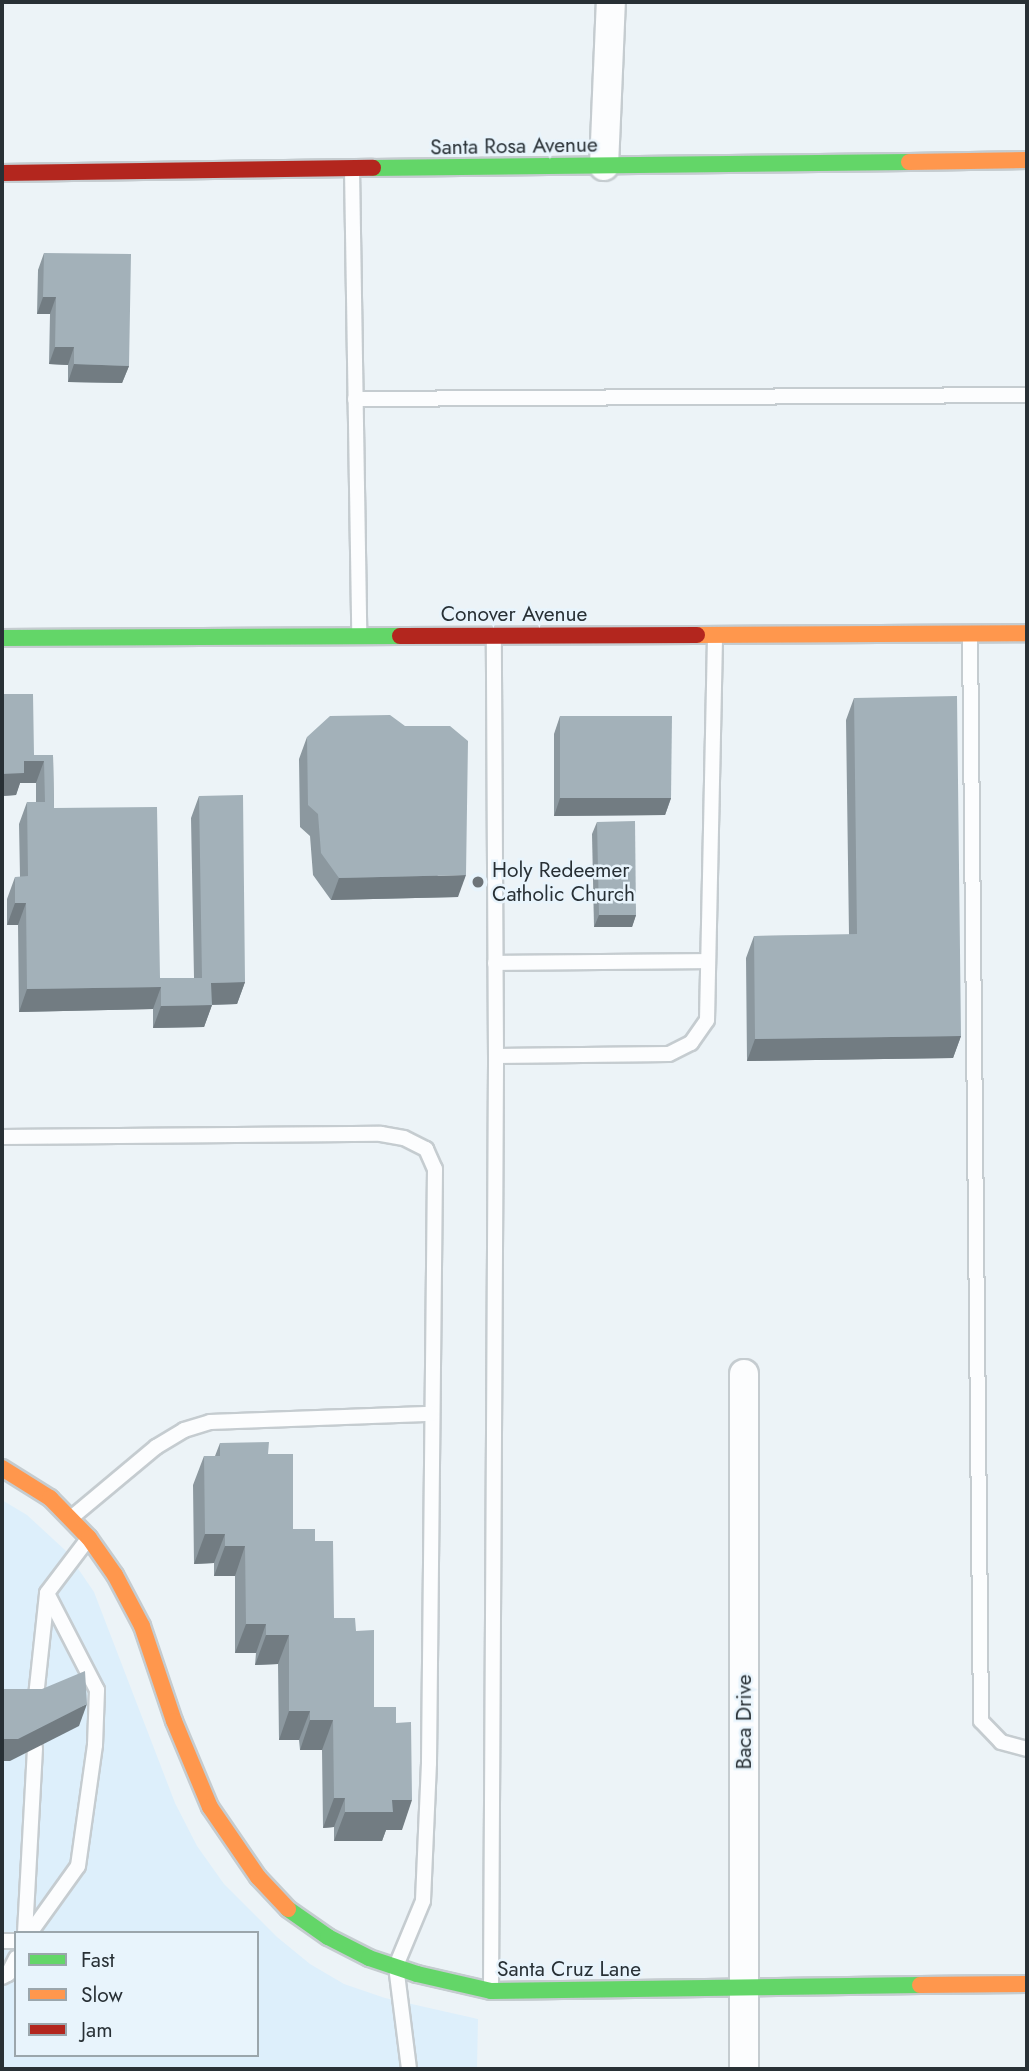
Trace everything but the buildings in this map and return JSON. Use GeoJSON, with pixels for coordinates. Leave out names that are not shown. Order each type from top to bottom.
{"type":"FeatureCollection","features":[{"type":"Feature","properties":{"kind":"street"},"geometry":{"type":"LineString","coordinates":[[604,166],[611,2]]}},
{"type":"Feature","properties":{"kind":"street","name":"Santa Rosa Avenue"},"geometry":{"type":"LineString","coordinates":[[2,173],[1027,160]]}},
{"type":"Feature","properties":{"kind":"street","name":"Conover Avenue"},"geometry":{"type":"LineString","coordinates":[[2,638],[1027,633]]}},
{"type":"Feature","properties":{"kind":"street","name":"Baca Drive"},"geometry":{"type":"LineString","coordinates":[[744,1374],[744,2069]]}},
{"type":"Feature","properties":{"kind":"street","name":"Santa Cruz Lane"},"geometry":{"type":"LineString","coordinates":[[4,1474],[50,1498],[89,1538],[115,1575],[142,1626],[190,1764],[210,1807],[258,1877],[290,1911],[328,1937],[369,1958],[491,1991],[1027,1984]]}},
{"type":"Feature","properties":{"kind":"lane"},"geometry":{"type":"LineString","coordinates":[[352,169],[359,636]]}},
{"type":"Feature","properties":{"kind":"lane"},"geometry":{"type":"LineString","coordinates":[[355,399],[1027,395]]}},
{"type":"Feature","properties":{"kind":"lane"},"geometry":{"type":"LineString","coordinates":[[970,633],[981,1721],[1001,1742],[1027,1749]]}},
{"type":"Feature","properties":{"kind":"lane"},"geometry":{"type":"LineString","coordinates":[[496,1056],[669,1054],[691,1043],[707,1020],[715,634]]}},
{"type":"Feature","properties":{"kind":"lane"},"geometry":{"type":"LineString","coordinates":[[491,1991],[496,1056],[494,635]]}},
{"type":"Feature","properties":{"kind":"lane"},"geometry":{"type":"LineString","coordinates":[[495,963],[708,961]]}},
{"type":"Feature","properties":{"kind":"lane"},"geometry":{"type":"LineString","coordinates":[[2,1137],[381,1135],[404,1138],[425,1149],[435,1169],[429,1763],[423,1902],[396,1966],[409,2069]]}},
{"type":"Feature","properties":{"kind":"lane"},"geometry":{"type":"LineString","coordinates":[[70,1519],[156,1447],[184,1430],[210,1422],[432,1414]]}},
{"type":"Feature","properties":{"kind":"lane"},"geometry":{"type":"LineString","coordinates":[[34,1711],[47,1593],[89,1538]]}},
{"type":"Feature","properties":{"kind":"lane"},"geometry":{"type":"LineString","coordinates":[[31,1931],[78,1866],[95,1732],[97,1690],[47,1593]]}},
{"type":"Feature","properties":{"kind":"lane"},"geometry":{"type":"LineString","coordinates":[[25,1931],[35,1748]]}},
{"type":"Feature","properties":{"kind":"lane"},"geometry":{"type":"LineString","coordinates":[[2,1977],[8,1974],[14,1962]]}},
{"type":"Feature","properties":{"kind":"shaded area"},"geometry":{"type":"Polygon","coordinates":[[[2,1500],[27,1515],[66,1551],[94,1592],[175,1803],[197,1846],[224,1884],[277,1937],[310,1964],[344,1984],[385,1998],[478,2019],[477,2069],[2,2069],[2,1500]]]}},
{"type":"Feature","properties":{"kind":"traffic: fast"},"geometry":{"type":"LineString","coordinates":[[373,168],[909,162]]}},
{"type":"Feature","properties":{"kind":"traffic: fast"},"geometry":{"type":"LineString","coordinates":[[2,638],[400,636]]}},
{"type":"Feature","properties":{"kind":"traffic: fast"},"geometry":{"type":"LineString","coordinates":[[288,1909],[328,1937],[369,1958],[417,1974],[491,1991],[920,1985]]}},
{"type":"Feature","properties":{"kind":"traffic: slow"},"geometry":{"type":"LineString","coordinates":[[909,162],[1027,160]]}},
{"type":"Feature","properties":{"kind":"traffic: slow"},"geometry":{"type":"LineString","coordinates":[[697,635],[1027,633]]}},
{"type":"Feature","properties":{"kind":"traffic: slow"},"geometry":{"type":"LineString","coordinates":[[2,1468],[50,1498],[89,1538],[115,1575],[142,1626],[174,1721],[210,1807],[258,1877],[288,1909]]}},
{"type":"Feature","properties":{"kind":"traffic: slow"},"geometry":{"type":"LineString","coordinates":[[920,1985],[1027,1984]]}},
{"type":"Feature","properties":{"kind":"traffic: jam"},"geometry":{"type":"LineString","coordinates":[[2,173],[373,168]]}},
{"type":"Feature","properties":{"kind":"traffic: jam"},"geometry":{"type":"LineString","coordinates":[[400,636],[697,635]]}},
{"type":"Feature","properties":{"kind":"place","name":"Holy Redeemer Catholic Church"},"geometry":{"type":"Point","coordinates":[478,882]}}]}
